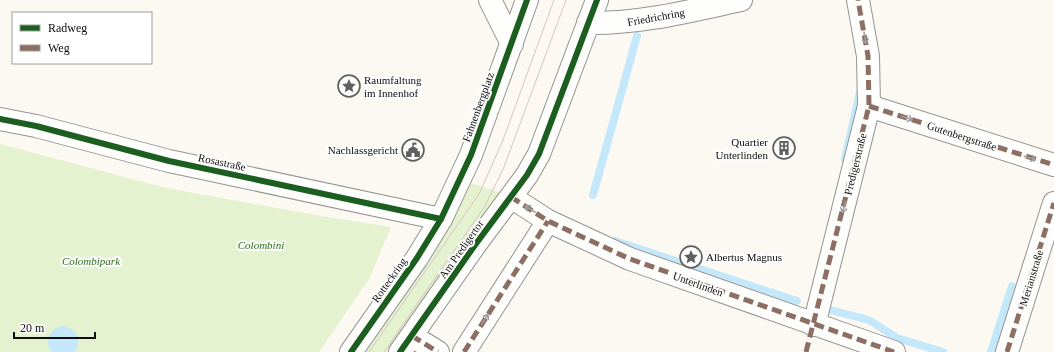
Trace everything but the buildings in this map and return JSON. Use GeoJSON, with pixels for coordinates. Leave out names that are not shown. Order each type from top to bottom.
{"type":"FeatureCollection","features":[{"type":"Feature","properties":{"kind":"street"},"geometry":{"type":"LineString","coordinates":[[490,0],[512,44]]}},
{"type":"Feature","properties":{"kind":"street","name":"Fahnenbergplatz"},"geometry":{"type":"LineString","coordinates":[[441,219],[471,155],[528,0]]}},
{"type":"Feature","properties":{"kind":"street"},"geometry":{"type":"LineString","coordinates":[[588,23],[597,0]]}},
{"type":"Feature","properties":{"kind":"street","name":"Friedrichring"},"geometry":{"type":"LineString","coordinates":[[588,23],[618,23],[647,19],[741,0]]}},
{"type":"Feature","properties":{"kind":"street","name":"Predigerstraße"},"geometry":{"type":"LineString","coordinates":[[814,325],[869,106],[868,56],[858,0]]}},
{"type":"Feature","properties":{"kind":"street","name":"Am Predigertor"},"geometry":{"type":"LineString","coordinates":[[406,344],[527,175],[539,154],[588,23]]}},
{"type":"Feature","properties":{"kind":"street","name":"Gutenbergstraße"},"geometry":{"type":"LineString","coordinates":[[869,106],[1054,165]]}},
{"type":"Feature","properties":{"kind":"street","name":"Rosastraße"},"geometry":{"type":"LineString","coordinates":[[0,119],[36,126],[170,161],[441,219]]}},
{"type":"Feature","properties":{"kind":"street","name":"Unterlinden"},"geometry":{"type":"LineString","coordinates":[[511,197],[548,221],[630,259],[894,352]]}},
{"type":"Feature","properties":{"kind":"street","name":"Merianstraße"},"geometry":{"type":"LineString","coordinates":[[1007,352],[1054,203]]}},
{"type":"Feature","properties":{"kind":"street","name":"Rotteckring"},"geometry":{"type":"LineString","coordinates":[[351,352],[412,264],[441,219]]}},
{"type":"Feature","properties":{"kind":"street"},"geometry":{"type":"LineString","coordinates":[[464,352],[548,221]]}},
{"type":"Feature","properties":{"kind":"street"},"geometry":{"type":"LineString","coordinates":[[406,344],[438,352]]}},
{"type":"Feature","properties":{"kind":"green space","name":"Colombipark"},"geometry":{"type":"Polygon","coordinates":[[[0,144],[166,188],[391,227],[369,279],[319,352],[0,352],[0,144]]]}},
{"type":"Feature","properties":{"kind":"green space"},"geometry":{"type":"Polygon","coordinates":[[[468,182],[502,193],[391,352],[362,352],[468,182]]]}},
{"type":"Feature","properties":{"kind":"water"},"geometry":{"type":"Polygon","coordinates":[[[61,326],[71,329],[77,334],[78,343],[75,352],[51,352],[48,343],[49,336],[53,330],[61,326]]]}},
{"type":"Feature","properties":{"kind":"waterway"},"geometry":{"type":"LineString","coordinates":[[593,195],[637,36]]}},
{"type":"Feature","properties":{"kind":"waterway"},"geometry":{"type":"LineString","coordinates":[[845,159],[860,92]]}},
{"type":"Feature","properties":{"kind":"waterway"},"geometry":{"type":"LineString","coordinates":[[615,241],[797,301]]}},
{"type":"Feature","properties":{"kind":"waterway"},"geometry":{"type":"LineString","coordinates":[[991,352],[1012,286]]}},
{"type":"Feature","properties":{"kind":"waterway"},"geometry":{"type":"LineString","coordinates":[[827,309],[869,320],[897,338],[943,352]]}},
{"type":"Feature","properties":{"kind":"tram line"},"geometry":{"type":"LineString","coordinates":[[369,352],[479,194],[503,140],[554,0]]}},
{"type":"Feature","properties":{"kind":"tram line"},"geometry":{"type":"LineString","coordinates":[[384,352],[485,206],[504,167],[566,0]]}},
{"type":"Feature","properties":{"kind":"marked path"},"geometry":{"type":"LineString","coordinates":[[806,352],[869,106],[868,56],[858,0]]}},
{"type":"Feature","properties":{"kind":"marked path"},"geometry":{"type":"LineString","coordinates":[[869,106],[1054,165]]}},
{"type":"Feature","properties":{"kind":"marked path"},"geometry":{"type":"LineString","coordinates":[[511,197],[548,221],[630,259],[894,352]]}},
{"type":"Feature","properties":{"kind":"marked path"},"geometry":{"type":"LineString","coordinates":[[1007,352],[1054,203]]}},
{"type":"Feature","properties":{"kind":"marked path"},"geometry":{"type":"LineString","coordinates":[[464,352],[548,221]]}},
{"type":"Feature","properties":{"kind":"marked path"},"geometry":{"type":"LineString","coordinates":[[412,336],[438,352]]}},
{"type":"Feature","properties":{"kind":"cycle path"},"geometry":{"type":"LineString","coordinates":[[351,352],[417,258],[441,219],[471,155],[527,0]]}},
{"type":"Feature","properties":{"kind":"cycle path"},"geometry":{"type":"LineString","coordinates":[[400,352],[475,245],[527,175],[539,154],[597,0]]}},
{"type":"Feature","properties":{"kind":"cycle path"},"geometry":{"type":"LineString","coordinates":[[0,119],[36,126],[169,161],[441,219]]}},
{"type":"Feature","properties":{"kind":"place","name":"Raumfaltung im Innenhof"},"geometry":{"type":"Point","coordinates":[349,86]}},
{"type":"Feature","properties":{"kind":"place","name":"Quartier Unterlinden"},"geometry":{"type":"Point","coordinates":[784,148]}},
{"type":"Feature","properties":{"kind":"place","name":"Nachlassgericht"},"geometry":{"type":"Point","coordinates":[413,150]}},
{"type":"Feature","properties":{"kind":"place","name":"Albertus Magnus"},"geometry":{"type":"Point","coordinates":[691,257]}},
{"type":"Feature","properties":{"kind":"park label","name":"Colombini"},"geometry":{"type":"Point","coordinates":[261,245]}}]}
